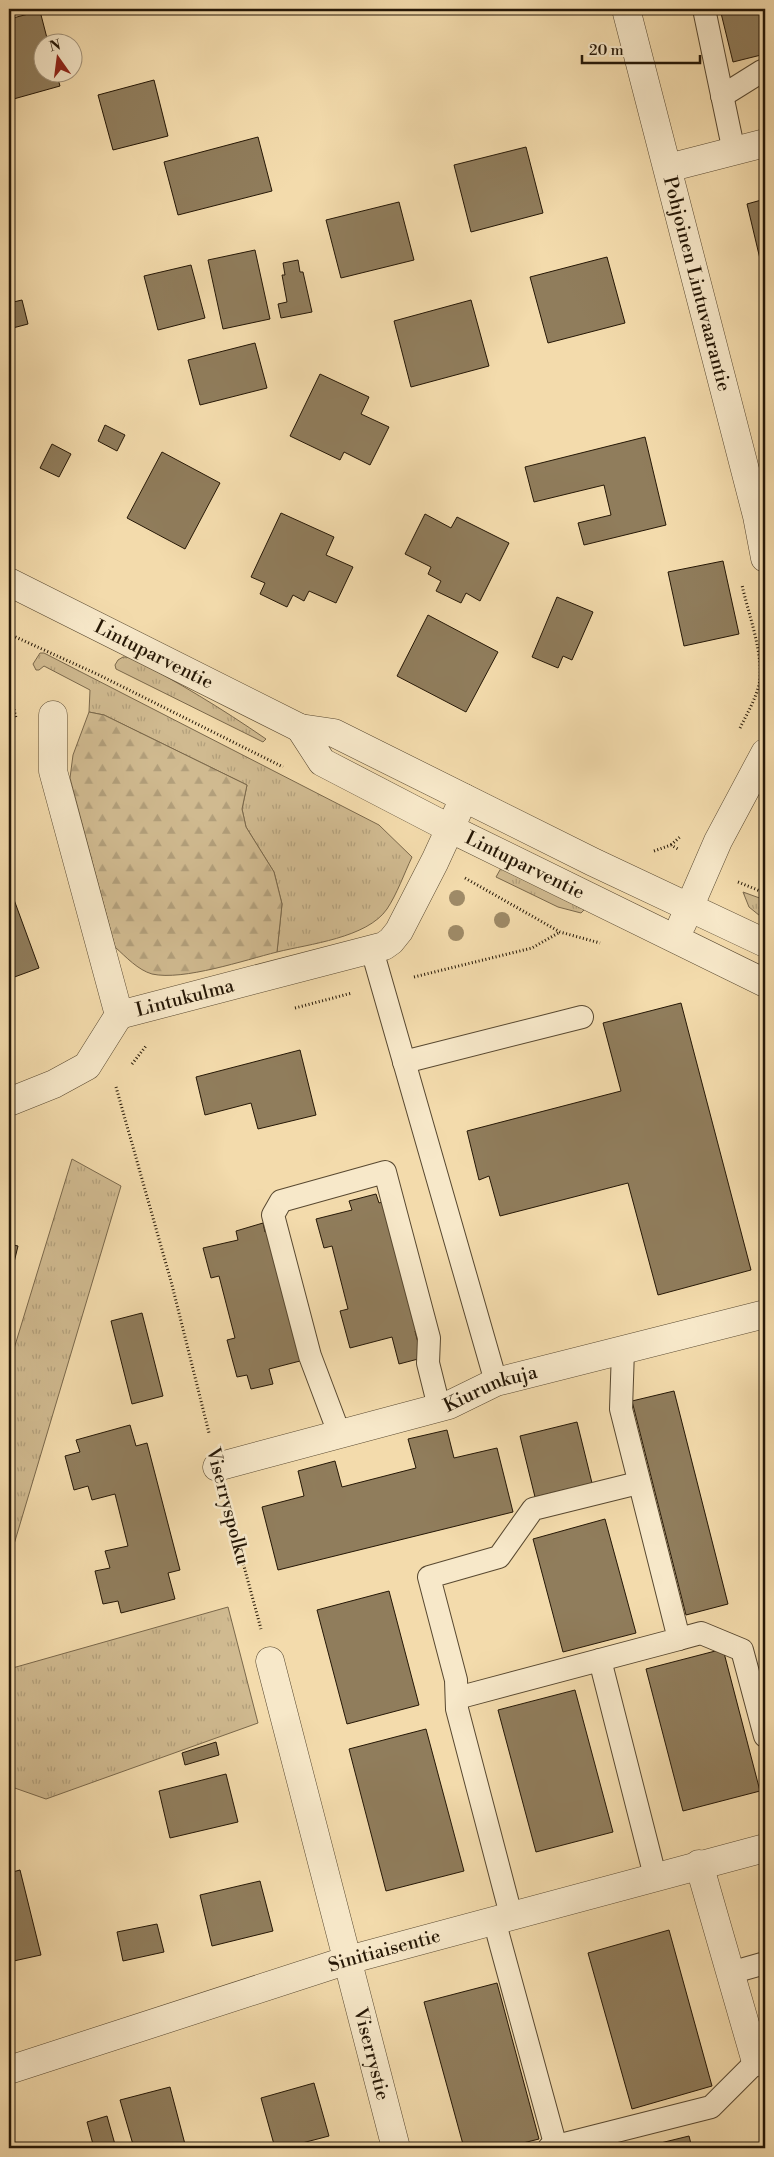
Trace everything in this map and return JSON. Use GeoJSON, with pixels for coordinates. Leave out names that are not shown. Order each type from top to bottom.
{"type":"FeatureCollection","features":[{"type":"Feature","properties":{"kind":"street","name":"Pohjoinen Lintuvaarantie"},"geometry":{"type":"LineString","coordinates":[[626,9],[761,515],[765,558]]}},
{"type":"Feature","properties":{"kind":"street"},"geometry":{"type":"LineString","coordinates":[[668,168],[765,143]]}},
{"type":"Feature","properties":{"kind":"street","name":"Lintuparventie"},"geometry":{"type":"LineString","coordinates":[[9,582],[300,728],[334,733],[765,943]]}},
{"type":"Feature","properties":{"kind":"street","name":"Lintukulma"},"geometry":{"type":"LineString","coordinates":[[53,715],[53,772],[119,1015],[372,950],[391,941],[399,931],[464,798]]}},
{"type":"Feature","properties":{"kind":"street","name":"Lintuparventie"},"geometry":{"type":"LineString","coordinates":[[300,728],[322,762],[449,828],[765,983]]}},
{"type":"Feature","properties":{"kind":"street"},"geometry":{"type":"LineString","coordinates":[[675,939],[718,841],[765,753]]}},
{"type":"Feature","properties":{"kind":"street"},"geometry":{"type":"LineString","coordinates":[[9,1102],[54,1084],[87,1066],[119,1015]]}},
{"type":"Feature","properties":{"kind":"street","name":"Kiurunkuja"},"geometry":{"type":"LineString","coordinates":[[217,1467],[448,1405],[496,1382],[765,1314]]}},
{"type":"Feature","properties":{"kind":"street"},"geometry":{"type":"LineString","coordinates":[[270,1661],[348,1960]]}},
{"type":"Feature","properties":{"kind":"street","name":"Sinitiaisentie"},"geometry":{"type":"LineString","coordinates":[[9,2070],[348,1960],[699,1864],[765,1848]]}},
{"type":"Feature","properties":{"kind":"street"},"geometry":{"type":"LineString","coordinates":[[699,1864],[730,1973],[761,2061]]}},
{"type":"Feature","properties":{"kind":"street","name":"Viserrystie"},"geometry":{"type":"LineString","coordinates":[[348,1960],[396,2148]]}},
{"type":"Feature","properties":{"kind":"lane"},"geometry":{"type":"LineString","coordinates":[[704,9],[734,152]]}},
{"type":"Feature","properties":{"kind":"lane"},"geometry":{"type":"LineString","coordinates":[[722,96],[762,71]]}},
{"type":"Feature","properties":{"kind":"lane"},"geometry":{"type":"LineString","coordinates":[[372,950],[496,1382]]}},
{"type":"Feature","properties":{"kind":"lane"},"geometry":{"type":"LineString","coordinates":[[404,1062],[582,1017]]}},
{"type":"Feature","properties":{"kind":"lane"},"geometry":{"type":"LineString","coordinates":[[339,1433],[310,1356],[273,1215],[281,1201],[385,1172],[429,1338],[428,1363],[439,1407]]}},
{"type":"Feature","properties":{"kind":"lane"},"geometry":{"type":"LineString","coordinates":[[623,1350],[621,1409],[638,1483],[679,1639]]}},
{"type":"Feature","properties":{"kind":"lane"},"geometry":{"type":"LineString","coordinates":[[638,1483],[533,1509],[499,1557],[429,1577],[456,1680],[457,1709],[553,2147],[710,2107],[761,2061]]}},
{"type":"Feature","properties":{"kind":"lane"},"geometry":{"type":"LineString","coordinates":[[457,1698],[701,1633],[742,1650],[765,1736]]}},
{"type":"Feature","properties":{"kind":"lane"},"geometry":{"type":"LineString","coordinates":[[600,1660],[655,1876]]}},
{"type":"Feature","properties":{"kind":"lane"},"geometry":{"type":"LineString","coordinates":[[730,1973],[765,1963]]}},
{"type":"Feature","properties":{"kind":"path"},"geometry":{"type":"LineString","coordinates":[[738,732],[755,698],[760,668],[740,576]]}},
{"type":"Feature","properties":{"kind":"path"},"geometry":{"type":"LineString","coordinates":[[671,845],[686,830]]}},
{"type":"Feature","properties":{"kind":"path"},"geometry":{"type":"LineString","coordinates":[[288,1010],[532,948],[560,932]]}},
{"type":"Feature","properties":{"kind":"path"},"geometry":{"type":"LineString","coordinates":[[130,1066],[146,1046],[155,1043]]}},
{"type":"Feature","properties":{"kind":"path"},"geometry":{"type":"LineString","coordinates":[[87,1066],[115,1086],[120,1080]]}},
{"type":"Feature","properties":{"kind":"path","name":"Viserryspolku"},"geometry":{"type":"LineString","coordinates":[[115,1086],[172,1285],[217,1467],[270,1661]]}},
{"type":"Feature","properties":{"kind":"green space"},"geometry":{"type":"Polygon","coordinates":[[[40,653],[44,653],[379,825],[412,857],[387,909],[378,919],[352,933],[321,943],[277,952],[282,904],[274,872],[246,827],[242,809],[247,785],[104,715],[89,712],[90,690],[44,666],[36,670],[33,664],[40,653]]]}},
{"type":"Feature","properties":{"kind":"green space"},"geometry":{"type":"Polygon","coordinates":[[[123,657],[130,657],[182,686],[266,739],[263,742],[116,669],[115,665],[123,657]]]}},
{"type":"Feature","properties":{"kind":"green space"},"geometry":{"type":"Polygon","coordinates":[[[89,712],[104,715],[247,785],[242,809],[246,827],[274,872],[282,904],[277,952],[214,969],[180,975],[165,975],[152,974],[142,970],[115,947],[70,778],[73,755],[89,712]]]}},
{"type":"Feature","properties":{"kind":"green space"},"geometry":{"type":"Polygon","coordinates":[[[505,861],[586,908],[581,913],[558,907],[496,877],[505,861]]]}},
{"type":"Feature","properties":{"kind":"green space"},"geometry":{"type":"Polygon","coordinates":[[[743,892],[765,900],[765,920],[749,907],[743,892]]]}},
{"type":"Feature","properties":{"kind":"green space"},"geometry":{"type":"Polygon","coordinates":[[[72,1159],[121,1186],[9,1561],[9,1365],[72,1159]]]}},
{"type":"Feature","properties":{"kind":"green space"},"geometry":{"type":"Polygon","coordinates":[[[228,1607],[258,1723],[46,1799],[9,1786],[9,1669],[228,1607]]]}},
{"type":"Feature","properties":{"kind":"building"},"geometry":{"type":"Polygon","coordinates":[[[720,9],[765,9],[765,54],[733,62],[720,9]]]}},
{"type":"Feature","properties":{"kind":"building"},"geometry":{"type":"Polygon","coordinates":[[[40,11],[45,32],[32,32],[32,82],[59,82],[60,86],[10,100],[9,19],[40,11]]]}},
{"type":"Feature","properties":{"kind":"building"},"geometry":{"type":"Polygon","coordinates":[[[154,80],[168,136],[113,150],[98,95],[154,80]]]}},
{"type":"Feature","properties":{"kind":"building"},"geometry":{"type":"Polygon","coordinates":[[[258,137],[272,191],[178,215],[164,162],[258,137]]]}},
{"type":"Feature","properties":{"kind":"building"},"geometry":{"type":"Polygon","coordinates":[[[526,147],[543,213],[471,232],[454,165],[526,147]]]}},
{"type":"Feature","properties":{"kind":"building"},"geometry":{"type":"Polygon","coordinates":[[[765,199],[765,280],[747,204],[765,199]]]}},
{"type":"Feature","properties":{"kind":"building"},"geometry":{"type":"Polygon","coordinates":[[[399,202],[414,260],[341,278],[326,220],[399,202]]]}},
{"type":"Feature","properties":{"kind":"building"},"geometry":{"type":"Polygon","coordinates":[[[255,250],[270,319],[223,329],[208,260],[255,250]]]}},
{"type":"Feature","properties":{"kind":"building"},"geometry":{"type":"Polygon","coordinates":[[[607,257],[625,323],[548,343],[530,277],[607,257]]]}},
{"type":"Feature","properties":{"kind":"building"},"geometry":{"type":"Polygon","coordinates":[[[298,260],[300,272],[303,272],[312,312],[281,318],[278,304],[287,302],[282,275],[285,275],[283,263],[298,260]]]}},
{"type":"Feature","properties":{"kind":"building"},"geometry":{"type":"Polygon","coordinates":[[[191,265],[205,318],[158,330],[144,276],[191,265]]]}},
{"type":"Feature","properties":{"kind":"building"},"geometry":{"type":"Polygon","coordinates":[[[22,300],[28,324],[9,329],[9,303],[22,300]]]}},
{"type":"Feature","properties":{"kind":"building"},"geometry":{"type":"Polygon","coordinates":[[[471,300],[489,366],[411,387],[394,321],[471,300]]]}},
{"type":"Feature","properties":{"kind":"building"},"geometry":{"type":"Polygon","coordinates":[[[255,343],[267,388],[200,405],[188,360],[255,343]]]}},
{"type":"Feature","properties":{"kind":"building"},"geometry":{"type":"Polygon","coordinates":[[[320,374],[369,397],[361,414],[389,427],[370,465],[344,452],[340,460],[290,436],[320,374]]]}},
{"type":"Feature","properties":{"kind":"building"},"geometry":{"type":"Polygon","coordinates":[[[105,425],[125,435],[117,451],[98,441],[105,425]]]}},
{"type":"Feature","properties":{"kind":"building"},"geometry":{"type":"Polygon","coordinates":[[[645,437],[666,525],[584,545],[578,523],[611,515],[604,485],[534,502],[525,467],[645,437]]]}},
{"type":"Feature","properties":{"kind":"building"},"geometry":{"type":"Polygon","coordinates":[[[52,444],[71,454],[59,477],[40,468],[52,444]]]}},
{"type":"Feature","properties":{"kind":"building"},"geometry":{"type":"Polygon","coordinates":[[[162,452],[220,483],[185,549],[127,518],[162,452]]]}},
{"type":"Feature","properties":{"kind":"building"},"geometry":{"type":"Polygon","coordinates":[[[281,513],[334,537],[326,555],[353,567],[336,603],[309,591],[304,601],[293,595],[287,607],[260,594],[265,583],[251,577],[281,513]]]}},
{"type":"Feature","properties":{"kind":"building"},"geometry":{"type":"Polygon","coordinates":[[[425,514],[451,528],[457,517],[509,543],[480,601],[466,593],[461,603],[436,591],[441,581],[428,574],[431,567],[405,554],[425,514]]]}},
{"type":"Feature","properties":{"kind":"building"},"geometry":{"type":"Polygon","coordinates":[[[723,561],[739,634],[684,646],[668,572],[723,561]]]}},
{"type":"Feature","properties":{"kind":"building"},"geometry":{"type":"Polygon","coordinates":[[[557,597],[593,612],[572,660],[563,656],[558,668],[532,657],[557,597]]]}},
{"type":"Feature","properties":{"kind":"building"},"geometry":{"type":"Polygon","coordinates":[[[428,615],[498,652],[466,712],[397,676],[428,615]]]}},
{"type":"Feature","properties":{"kind":"building"},"geometry":{"type":"Polygon","coordinates":[[[9,886],[39,968],[9,979],[9,886]]]}},
{"type":"Feature","properties":{"kind":"building"},"geometry":{"type":"Polygon","coordinates":[[[681,1003],[751,1270],[658,1295],[628,1183],[500,1216],[489,1176],[479,1180],[467,1131],[621,1091],[603,1023],[681,1003]]]}},
{"type":"Feature","properties":{"kind":"building"},"geometry":{"type":"Polygon","coordinates":[[[300,1050],[316,1115],[258,1129],[251,1103],[205,1115],[196,1077],[300,1050]]]}},
{"type":"Feature","properties":{"kind":"building"},"geometry":{"type":"Polygon","coordinates":[[[376,1194],[379,1203],[384,1201],[417,1330],[415,1331],[422,1358],[399,1364],[392,1337],[350,1348],[340,1311],[348,1309],[332,1246],[324,1248],[316,1219],[352,1210],[349,1201],[376,1194]]]}},
{"type":"Feature","properties":{"kind":"building"},"geometry":{"type":"Polygon","coordinates":[[[263,1223],[265,1232],[270,1231],[304,1360],[269,1369],[273,1384],[251,1389],[247,1375],[237,1377],[227,1340],[235,1338],[219,1276],[211,1278],[203,1248],[238,1240],[236,1231],[263,1223]]]}},
{"type":"Feature","properties":{"kind":"building"},"geometry":{"type":"Polygon","coordinates":[[[9,1224],[13,1225],[9,1243],[9,1224]]]}},
{"type":"Feature","properties":{"kind":"building"},"geometry":{"type":"Polygon","coordinates":[[[9,1244],[18,1246],[9,1283],[9,1244]]]}},
{"type":"Feature","properties":{"kind":"building"},"geometry":{"type":"Polygon","coordinates":[[[142,1313],[163,1396],[132,1404],[111,1321],[142,1313]]]}},
{"type":"Feature","properties":{"kind":"building"},"geometry":{"type":"Polygon","coordinates":[[[674,1391],[728,1604],[686,1615],[632,1401],[674,1391]]]}},
{"type":"Feature","properties":{"kind":"building"},"geometry":{"type":"Polygon","coordinates":[[[577,1422],[592,1483],[535,1497],[520,1436],[577,1422]]]}},
{"type":"Feature","properties":{"kind":"building"},"geometry":{"type":"Polygon","coordinates":[[[130,1425],[136,1446],[147,1443],[180,1570],[168,1573],[175,1599],[121,1613],[118,1601],[103,1604],[95,1571],[110,1568],[105,1551],[128,1546],[115,1494],[92,1500],[88,1486],[74,1490],[65,1456],[80,1452],[76,1440],[130,1425]]]}},
{"type":"Feature","properties":{"kind":"building"},"geometry":{"type":"Polygon","coordinates":[[[447,1430],[454,1458],[497,1448],[513,1512],[278,1570],[262,1507],[304,1496],[298,1471],[335,1461],[342,1487],[416,1468],[408,1439],[447,1430]]]}},
{"type":"Feature","properties":{"kind":"building"},"geometry":{"type":"Polygon","coordinates":[[[605,1519],[636,1633],[563,1652],[533,1539],[605,1519]]]}},
{"type":"Feature","properties":{"kind":"building"},"geometry":{"type":"Polygon","coordinates":[[[389,1591],[419,1705],[347,1724],[317,1610],[389,1591]]]}},
{"type":"Feature","properties":{"kind":"building"},"geometry":{"type":"Polygon","coordinates":[[[723,1649],[760,1791],[683,1811],[646,1669],[723,1649]]]}},
{"type":"Feature","properties":{"kind":"building"},"geometry":{"type":"Polygon","coordinates":[[[575,1690],[613,1832],[536,1852],[498,1710],[575,1690]]]}},
{"type":"Feature","properties":{"kind":"building"},"geometry":{"type":"Polygon","coordinates":[[[426,1729],[464,1871],[386,1891],[349,1749],[426,1729]]]}},
{"type":"Feature","properties":{"kind":"building"},"geometry":{"type":"Polygon","coordinates":[[[216,1742],[219,1755],[185,1765],[182,1753],[216,1742]]]}},
{"type":"Feature","properties":{"kind":"building"},"geometry":{"type":"Polygon","coordinates":[[[226,1774],[238,1822],[170,1838],[159,1791],[226,1774]]]}},
{"type":"Feature","properties":{"kind":"building"},"geometry":{"type":"Polygon","coordinates":[[[20,1870],[41,1955],[9,1962],[9,1873],[20,1870]]]}},
{"type":"Feature","properties":{"kind":"building"},"geometry":{"type":"Polygon","coordinates":[[[260,1881],[273,1931],[212,1946],[200,1895],[260,1881]]]}},
{"type":"Feature","properties":{"kind":"building"},"geometry":{"type":"Polygon","coordinates":[[[157,1924],[164,1952],[123,1961],[117,1932],[157,1924]]]}},
{"type":"Feature","properties":{"kind":"building"},"geometry":{"type":"Polygon","coordinates":[[[669,1930],[712,2086],[632,2109],[588,1953],[669,1930]]]}},
{"type":"Feature","properties":{"kind":"building"},"geometry":{"type":"Polygon","coordinates":[[[497,1983],[539,2139],[503,2148],[464,2148],[424,2002],[497,1983]]]}},
{"type":"Feature","properties":{"kind":"building"},"geometry":{"type":"Polygon","coordinates":[[[314,2083],[329,2136],[283,2148],[275,2148],[261,2098],[314,2083]]]}},
{"type":"Feature","properties":{"kind":"building"},"geometry":{"type":"Polygon","coordinates":[[[170,2087],[186,2148],[134,2148],[120,2100],[170,2087]]]}},
{"type":"Feature","properties":{"kind":"building"},"geometry":{"type":"Polygon","coordinates":[[[107,2116],[116,2148],[94,2148],[87,2122],[107,2116]]]}},
{"type":"Feature","properties":{"kind":"building"},"geometry":{"type":"Polygon","coordinates":[[[689,2136],[692,2148],[640,2148],[689,2136]]]}}]}
